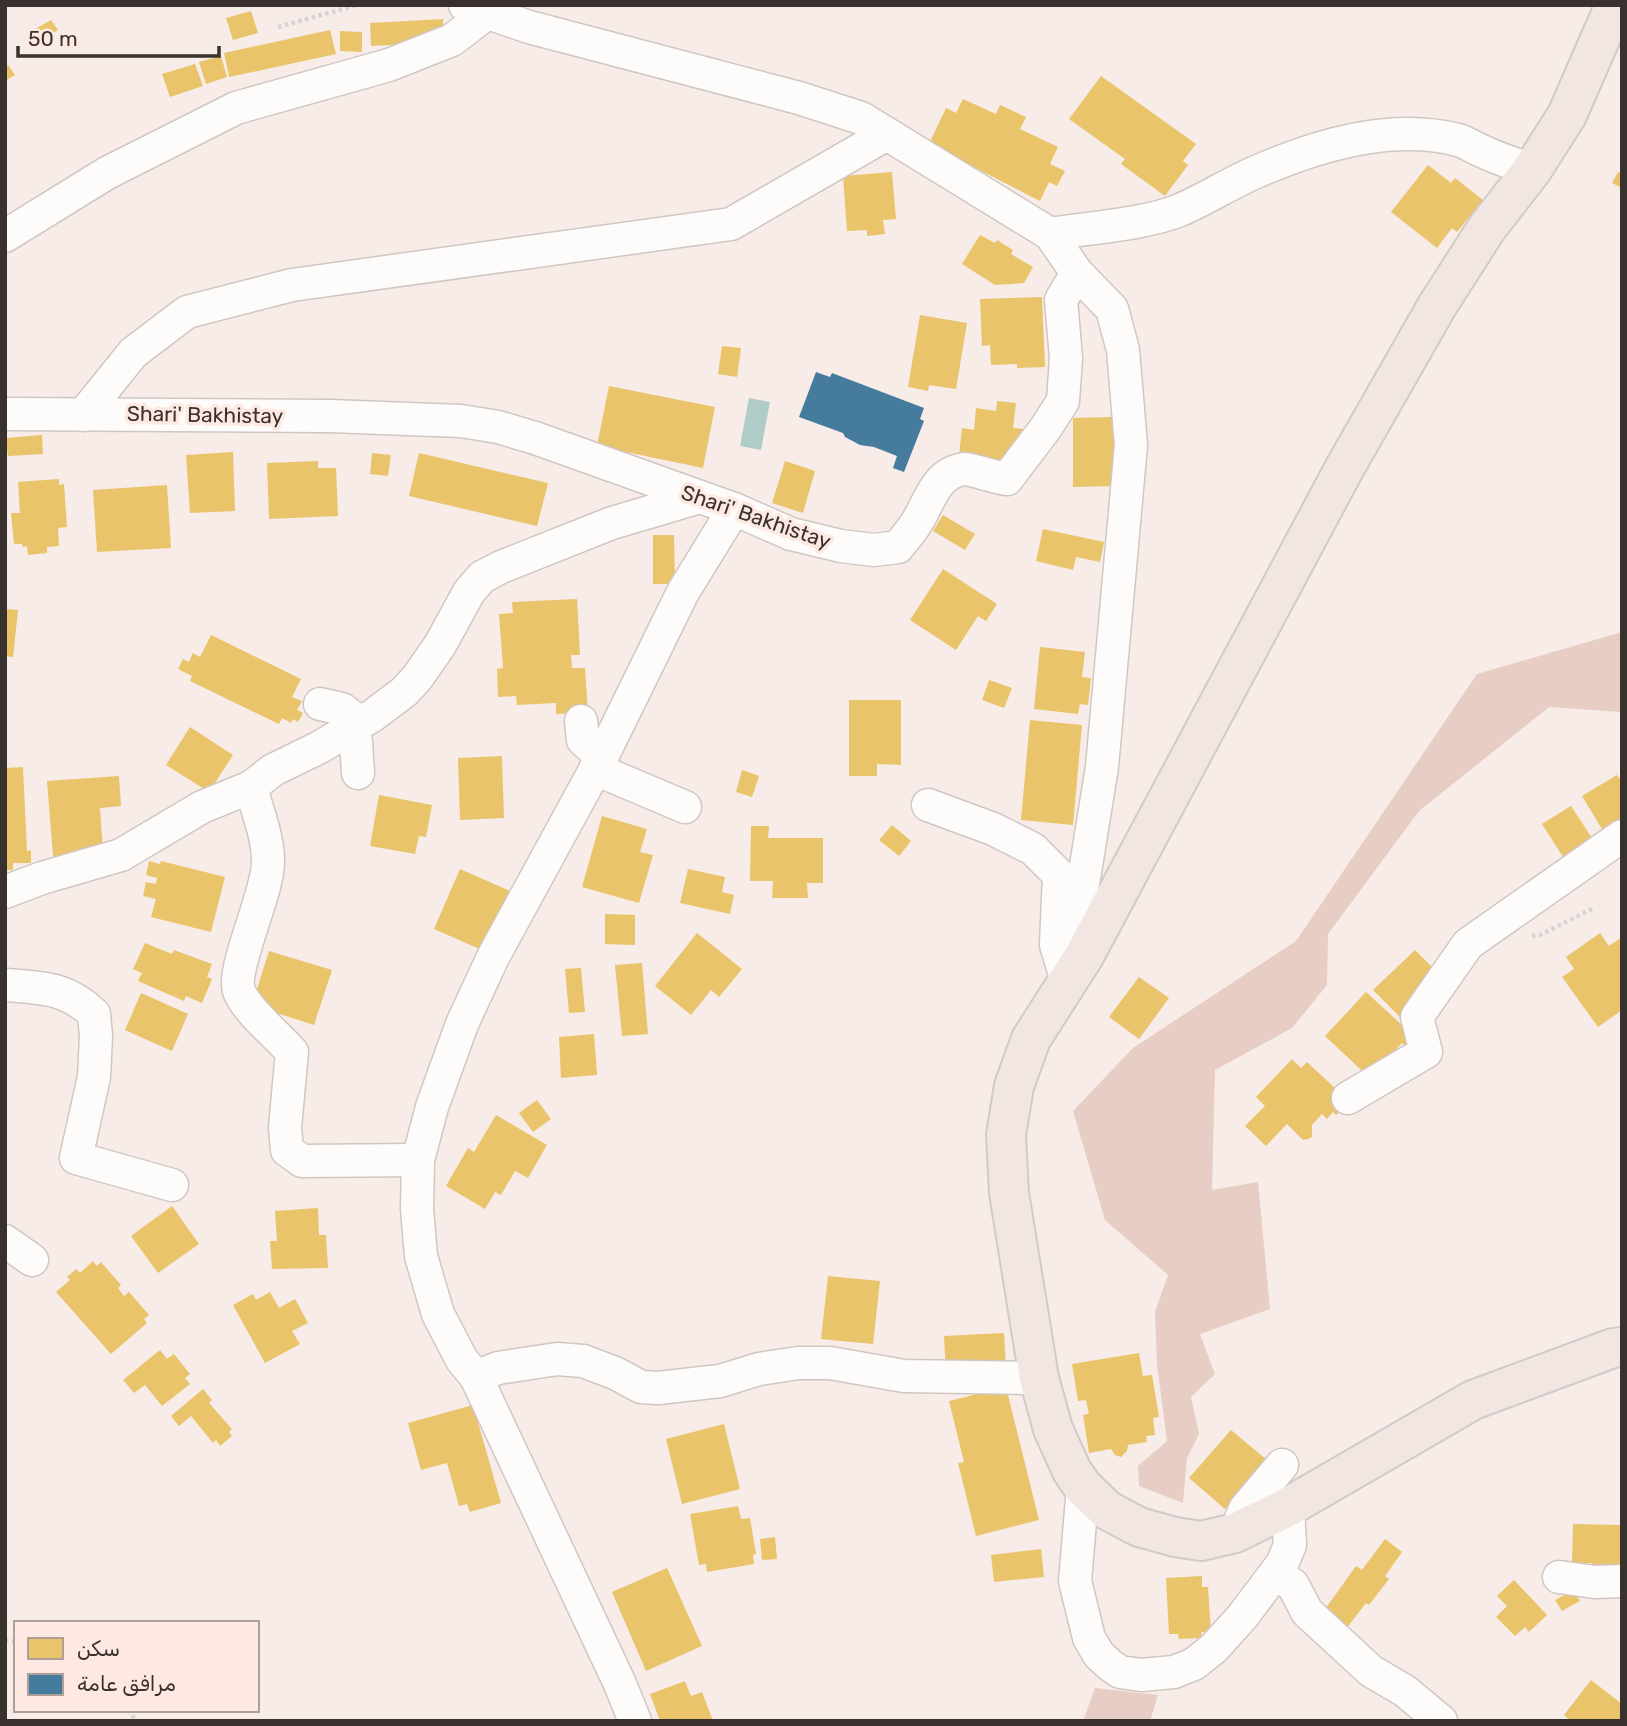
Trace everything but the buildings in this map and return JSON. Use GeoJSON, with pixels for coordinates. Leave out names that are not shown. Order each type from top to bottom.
{"type":"FeatureCollection","features":[{"type":"Feature","properties":{"kind":"main road"},"geometry":{"type":"LineString","coordinates":[[1615,5],[1567,115],[1532,170],[1487,228],[1444,295],[1357,446],[1076,968],[1031,1039],[1014,1086],[1006,1135],[1009,1194],[1039,1378],[1053,1429],[1072,1471],[1083,1487],[1107,1510],[1139,1527],[1201,1541],[1235,1533],[1288,1507],[1473,1400],[1622,1347]]}},
{"type":"Feature","properties":{"kind":"street"},"geometry":{"type":"LineString","coordinates":[[5,236],[107,173],[236,108],[389,65],[452,40],[476,9],[665,65],[826,106],[861,118],[1049,234],[1077,273],[1112,309],[1123,350],[1130,445],[1102,767],[1078,915],[1076,968]]}},
{"type":"Feature","properties":{"kind":"street"},"geometry":{"type":"LineString","coordinates":[[83,415],[132,353],[187,312],[292,285],[731,224],[887,134]]}},
{"type":"Feature","properties":{"kind":"street"},"geometry":{"type":"LineString","coordinates":[[1049,234],[1178,211],[1284,161],[1328,146],[1379,136],[1434,135],[1461,141],[1532,170]]}},
{"type":"Feature","properties":{"kind":"street","name":"Shari' Bakhistay"},"geometry":{"type":"LineString","coordinates":[[5,414],[330,416],[461,421],[498,427],[535,438],[734,509],[791,534],[841,546],[874,550],[898,547],[920,518],[931,492],[949,475],[965,469],[1007,479],[1045,429],[1063,401],[1066,358],[1061,300],[1077,273]]}},
{"type":"Feature","properties":{"kind":"street"},"geometry":{"type":"LineString","coordinates":[[5,892],[121,855],[202,807],[251,787],[273,770],[320,747],[356,725],[404,692],[417,678],[440,645],[469,592],[482,577],[612,523],[701,497]]}},
{"type":"Feature","properties":{"kind":"street"},"geometry":{"type":"LineString","coordinates":[[635,1721],[621,1684],[476,1377],[462,1360],[448,1335],[427,1281],[418,1233],[418,1160],[432,1107],[462,1024],[499,945],[599,763],[683,592],[734,509]]}},
{"type":"Feature","properties":{"kind":"street"},"geometry":{"type":"LineString","coordinates":[[320,704],[342,709],[356,725],[358,773]]}},
{"type":"Feature","properties":{"kind":"street"},"geometry":{"type":"LineString","coordinates":[[581,721],[583,740],[599,763],[685,807]]}},
{"type":"Feature","properties":{"kind":"street"},"geometry":{"type":"LineString","coordinates":[[251,787],[266,842],[268,862],[240,967],[238,988],[244,1002],[292,1052],[285,1127],[287,1150],[302,1161],[418,1160]]}},
{"type":"Feature","properties":{"kind":"street"},"geometry":{"type":"LineString","coordinates":[[928,805],[993,829],[1033,849],[1059,875],[1056,945],[1076,968]]}},
{"type":"Feature","properties":{"kind":"street"},"geometry":{"type":"LineString","coordinates":[[1348,1098],[1426,1052],[1418,1017],[1468,944],[1622,836]]}},
{"type":"Feature","properties":{"kind":"street"},"geometry":{"type":"LineString","coordinates":[[5,985],[50,988],[81,1002],[94,1014],[94,1077],[76,1158],[172,1185]]}},
{"type":"Feature","properties":{"kind":"street"},"geometry":{"type":"LineString","coordinates":[[5,1241],[32,1260]]}},
{"type":"Feature","properties":{"kind":"street"},"geometry":{"type":"LineString","coordinates":[[476,1377],[498,1368],[557,1359],[583,1361],[615,1373],[641,1387],[659,1388],[720,1381],[759,1369],[798,1363],[830,1363],[904,1376],[1039,1378]]}},
{"type":"Feature","properties":{"kind":"street"},"geometry":{"type":"LineString","coordinates":[[1235,1533],[1245,1509],[1282,1465]]}},
{"type":"Feature","properties":{"kind":"street"},"geometry":{"type":"LineString","coordinates":[[1083,1487],[1075,1581],[1079,1602],[1089,1638],[1099,1655],[1120,1672],[1174,1672],[1194,1664],[1214,1648],[1276,1574],[1290,1545],[1288,1507]]}},
{"type":"Feature","properties":{"kind":"street"},"geometry":{"type":"LineString","coordinates":[[1276,1574],[1293,1585],[1307,1612],[1371,1671],[1405,1691],[1441,1721]]}},
{"type":"Feature","properties":{"kind":"street"},"geometry":{"type":"LineString","coordinates":[[1559,1577],[1595,1582],[1622,1581]]}},
{"type":"Feature","properties":{"kind":"path"},"geometry":{"type":"LineString","coordinates":[[278,27],[357,5]]}},
{"type":"Feature","properties":{"kind":"shaded area"},"geometry":{"type":"Polygon","coordinates":[[[1622,632],[1622,712],[1549,707],[1419,811],[1328,934],[1327,985],[1292,1028],[1215,1070],[1212,1190],[1258,1182],[1270,1309],[1200,1334],[1215,1374],[1191,1397],[1199,1434],[1187,1458],[1183,1503],[1139,1486],[1138,1466],[1167,1441],[1157,1364],[1155,1312],[1168,1275],[1105,1220],[1073,1111],[1133,1048],[1296,941],[1477,674],[1622,632]]]}},
{"type":"Feature","properties":{"kind":"shaded area"},"geometry":{"type":"Polygon","coordinates":[[[1095,1688],[1158,1695],[1150,1721],[1083,1721],[1095,1688]]]}},
{"type":"Feature","properties":{"kind":"water"},"geometry":{"type":"Polygon","coordinates":[[[749,398],[770,402],[761,450],[740,446],[749,398]]]}}]}
